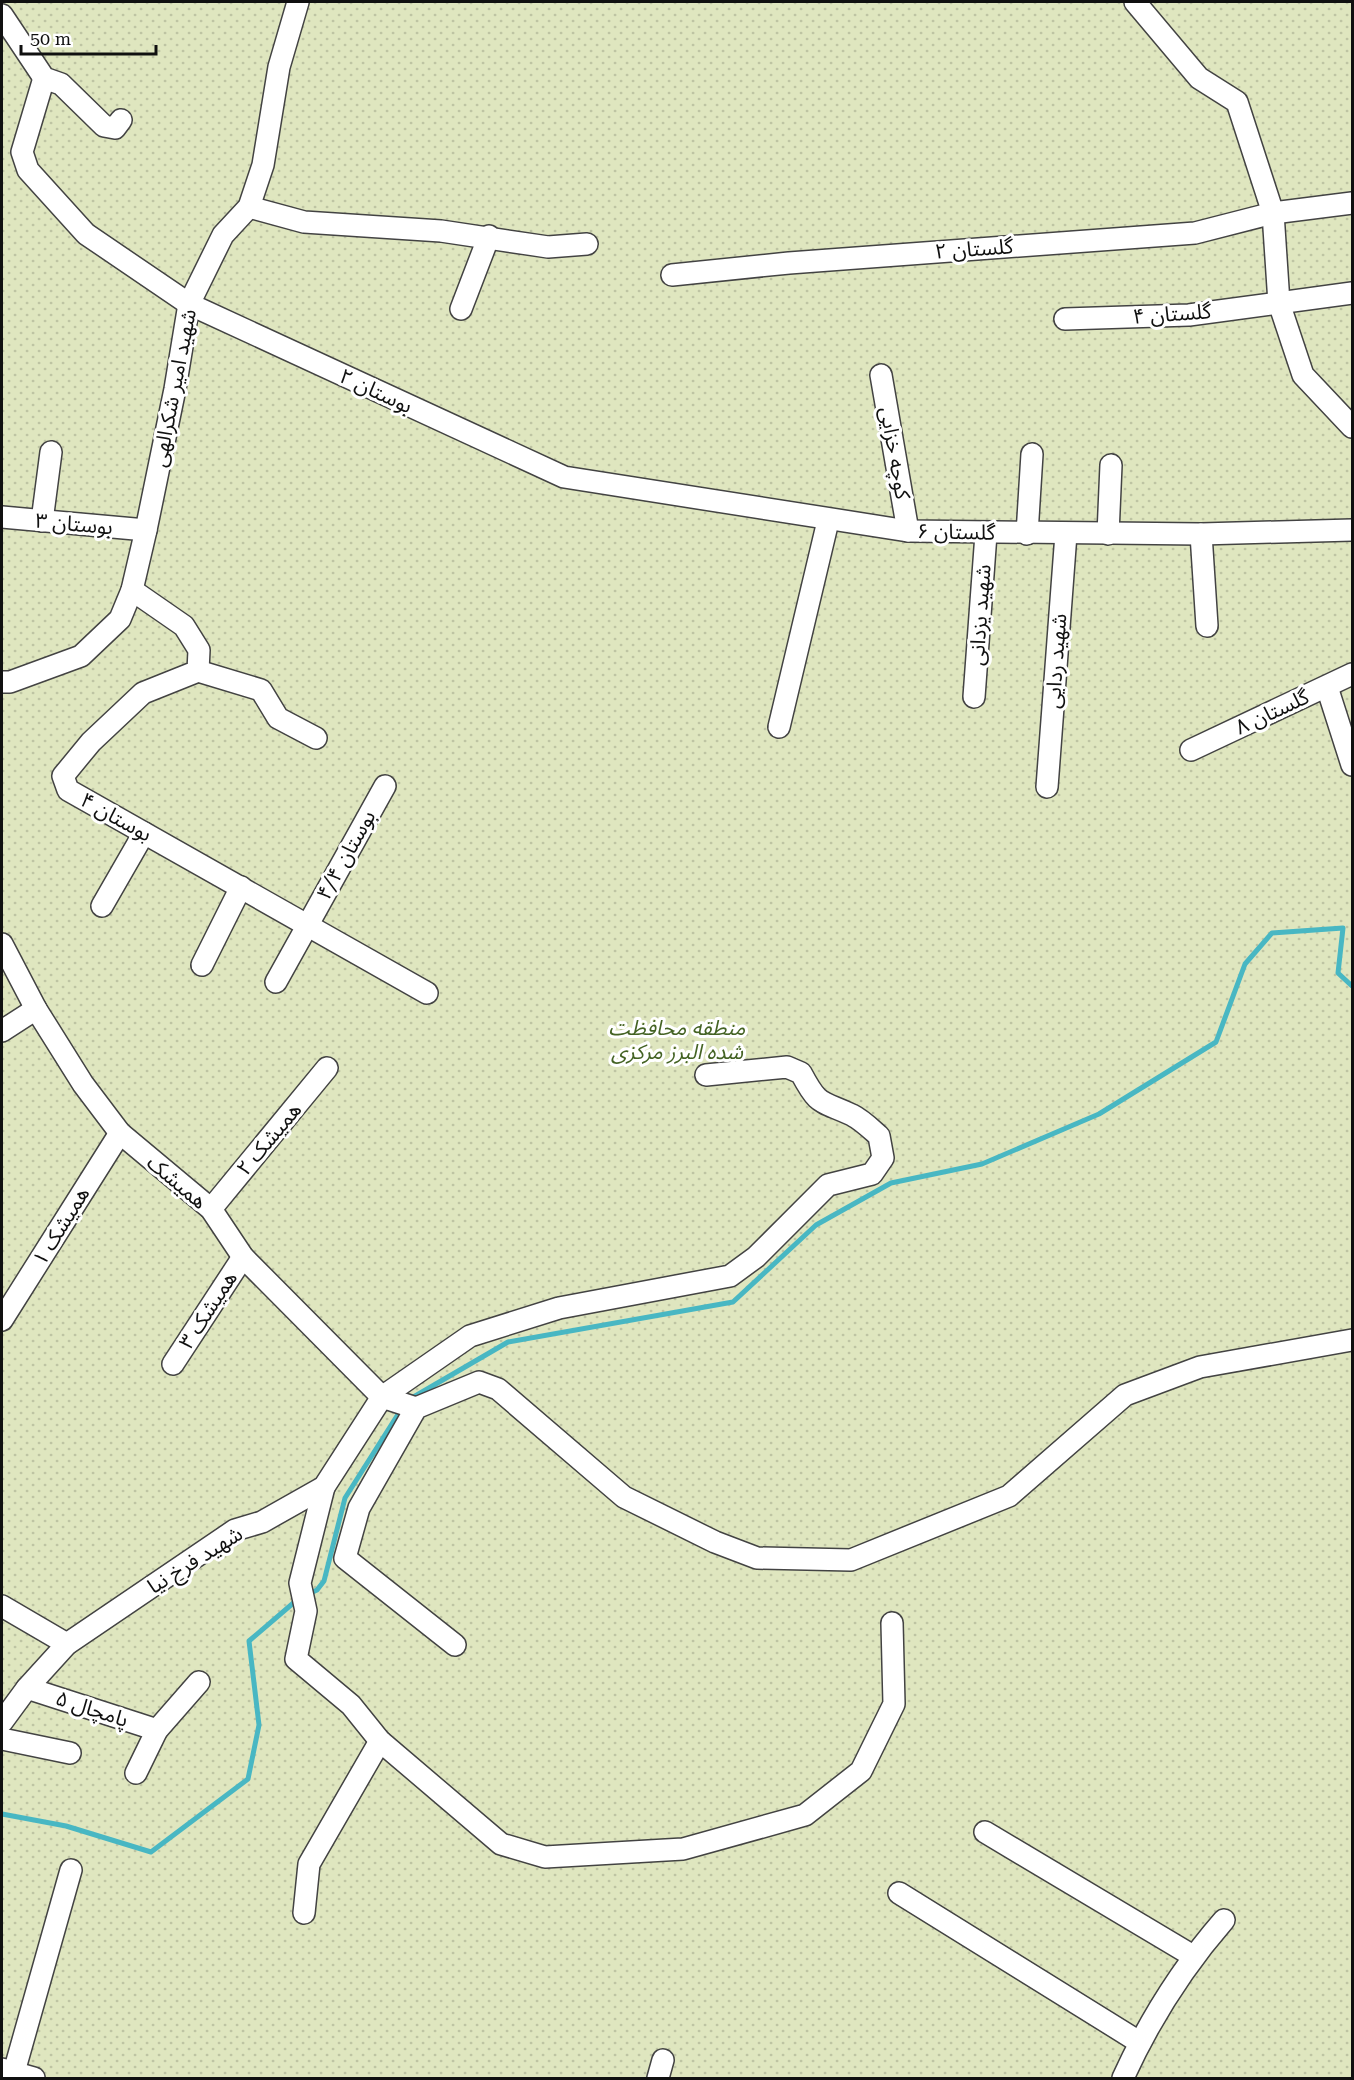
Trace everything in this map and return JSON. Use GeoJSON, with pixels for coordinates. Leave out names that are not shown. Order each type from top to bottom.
{"type":"FeatureCollection","features":[{"type":"Feature","properties":{"kind":"street","name":"شهید امیر شکرالهی"},"geometry":{"type":"LineString","coordinates":[[2,682],[10,682],[81,656],[120,619],[132,590],[146,530],[175,389],[189,304],[223,235],[249,207],[263,165],[279,67],[298,2]]}},
{"type":"Feature","properties":{"kind":"street"},"geometry":{"type":"LineString","coordinates":[[1135,2],[1199,78],[1237,102],[1273,213],[1279,303],[1304,375],[1353,428]]}},
{"type":"Feature","properties":{"kind":"street"},"geometry":{"type":"LineString","coordinates":[[2,15],[44,78],[61,84],[104,126],[115,128],[121,120]]}},
{"type":"Feature","properties":{"kind":"street","name":"بوستان ۲"},"geometry":{"type":"LineString","coordinates":[[44,78],[22,152],[28,170],[86,234],[189,304],[564,477]]}},
{"type":"Feature","properties":{"kind":"street","name":"گلستان ۲"},"geometry":{"type":"LineString","coordinates":[[672,275],[789,263],[1195,233],[1273,213],[1353,203]]}},
{"type":"Feature","properties":{"kind":"street"},"geometry":{"type":"LineString","coordinates":[[249,207],[304,222],[489,236],[548,247],[587,244]]}},
{"type":"Feature","properties":{"kind":"street"},"geometry":{"type":"LineString","coordinates":[[461,309],[489,236]]}},
{"type":"Feature","properties":{"kind":"street","name":"گلستان ۴"},"geometry":{"type":"LineString","coordinates":[[1065,320],[1189,315],[1353,293]]}},
{"type":"Feature","properties":{"kind":"street","name":"کوچه خزایی"},"geometry":{"type":"LineString","coordinates":[[881,375],[908,531]]}},
{"type":"Feature","properties":{"kind":"street"},"geometry":{"type":"LineString","coordinates":[[42,521],[51,452]]}},
{"type":"Feature","properties":{"kind":"street"},"geometry":{"type":"LineString","coordinates":[[1027,534],[1032,454]]}},
{"type":"Feature","properties":{"kind":"street"},"geometry":{"type":"LineString","coordinates":[[1108,534],[1112,465]]}},
{"type":"Feature","properties":{"kind":"street","name":"گلستان ۶"},"geometry":{"type":"LineString","coordinates":[[564,477],[828,521],[908,531],[986,534],[1202,534],[1353,530]]}},
{"type":"Feature","properties":{"kind":"street","name":"بوستان ۳"},"geometry":{"type":"LineString","coordinates":[[2,517],[146,530]]}},
{"type":"Feature","properties":{"kind":"street"},"geometry":{"type":"LineString","coordinates":[[779,727],[828,521]]}},
{"type":"Feature","properties":{"kind":"street","name":"شهید یزدانی"},"geometry":{"type":"LineString","coordinates":[[974,697],[986,534]]}},
{"type":"Feature","properties":{"kind":"street","name":"شهید ردایی"},"geometry":{"type":"LineString","coordinates":[[1047,787],[1066,534]]}},
{"type":"Feature","properties":{"kind":"street"},"geometry":{"type":"LineString","coordinates":[[1202,534],[1207,626]]}},
{"type":"Feature","properties":{"kind":"street"},"geometry":{"type":"LineString","coordinates":[[132,590],[184,626],[199,650],[198,671],[261,690],[278,718],[316,738]]}},
{"type":"Feature","properties":{"kind":"street","name":"بوستان ۴"},"geometry":{"type":"LineString","coordinates":[[198,671],[143,693],[91,742],[63,776],[68,790],[426,993]]}},
{"type":"Feature","properties":{"kind":"street","name":"گلستان ۸"},"geometry":{"type":"LineString","coordinates":[[1191,750],[1353,674]]}},
{"type":"Feature","properties":{"kind":"street"},"geometry":{"type":"LineString","coordinates":[[1327,687],[1353,765]]}},
{"type":"Feature","properties":{"kind":"street","name":"بوستان ۴/۴"},"geometry":{"type":"LineString","coordinates":[[276,982],[385,786]]}},
{"type":"Feature","properties":{"kind":"street"},"geometry":{"type":"LineString","coordinates":[[102,906],[144,833]]}},
{"type":"Feature","properties":{"kind":"street"},"geometry":{"type":"LineString","coordinates":[[202,965],[241,887]]}},
{"type":"Feature","properties":{"kind":"street","name":"همیشک"},"geometry":{"type":"LineString","coordinates":[[2,944],[36,1009],[83,1084],[120,1133],[211,1209],[243,1257],[388,1399]]}},
{"type":"Feature","properties":{"kind":"street"},"geometry":{"type":"LineString","coordinates":[[2,1031],[36,1009]]}},
{"type":"Feature","properties":{"kind":"street"},"geometry":{"type":"LineString","coordinates":[[388,1399],[470,1336],[559,1308],[730,1276],[756,1257],[828,1185],[872,1174],[883,1158],[879,1136],[854,1115],[824,1105],[811,1092],[801,1073],[787,1067],[706,1075]]}},
{"type":"Feature","properties":{"kind":"street","name":"همیشک ۲"},"geometry":{"type":"LineString","coordinates":[[211,1209],[327,1068]]}},
{"type":"Feature","properties":{"kind":"street","name":"همیشک ۱"},"geometry":{"type":"LineString","coordinates":[[2,1320],[120,1133]]}},
{"type":"Feature","properties":{"kind":"street","name":"همیشک ۳"},"geometry":{"type":"LineString","coordinates":[[173,1364],[243,1257]]}},
{"type":"Feature","properties":{"kind":"street"},"geometry":{"type":"LineString","coordinates":[[454,1645],[345,1558],[359,1508],[416,1408],[479,1382],[498,1389],[624,1497],[715,1542],[757,1558],[850,1560],[1010,1496],[1125,1395],[1200,1367],[1353,1340]]}},
{"type":"Feature","properties":{"kind":"street"},"geometry":{"type":"LineString","coordinates":[[388,1399],[416,1408]]}},
{"type":"Feature","properties":{"kind":"street","name":"شهید فرخ نیا"},"geometry":{"type":"LineString","coordinates":[[2,1722],[27,1688],[67,1644],[235,1530],[262,1522],[324,1487],[388,1399]]}},
{"type":"Feature","properties":{"kind":"street"},"geometry":{"type":"LineString","coordinates":[[324,1487],[300,1583],[306,1611],[296,1659],[351,1705],[380,1741],[501,1844],[545,1857],[683,1849],[805,1815],[861,1771],[894,1704],[892,1623]]}},
{"type":"Feature","properties":{"kind":"street"},"geometry":{"type":"LineString","coordinates":[[2,1606],[67,1644]]}},
{"type":"Feature","properties":{"kind":"street"},"geometry":{"type":"LineString","coordinates":[[136,1773],[157,1730],[199,1682]]}},
{"type":"Feature","properties":{"kind":"street","name":"پامچال ۵"},"geometry":{"type":"LineString","coordinates":[[27,1688],[157,1730]]}},
{"type":"Feature","properties":{"kind":"street"},"geometry":{"type":"LineString","coordinates":[[2,1739],[70,1753]]}},
{"type":"Feature","properties":{"kind":"street"},"geometry":{"type":"LineString","coordinates":[[303,1913],[309,1864],[380,1741]]}},
{"type":"Feature","properties":{"kind":"street"},"geometry":{"type":"LineString","coordinates":[[985,1832],[1193,1956]]}},
{"type":"Feature","properties":{"kind":"street"},"geometry":{"type":"LineString","coordinates":[[16,2073],[71,1870]]}},
{"type":"Feature","properties":{"kind":"street"},"geometry":{"type":"LineString","coordinates":[[899,1893],[1139,2042]]}},
{"type":"Feature","properties":{"kind":"street"},"geometry":{"type":"LineString","coordinates":[[1123,2079],[1139,2042],[1193,1956],[1224,1920]]}},
{"type":"Feature","properties":{"kind":"green space","name":"منطقه محافظت شده البرز مرکزی"},"geometry":{"type":"Polygon","coordinates":[[[2,2],[1352,2],[1352,2078],[2,2078],[2,2]]]}},
{"type":"Feature","properties":{"kind":"waterway"},"geometry":{"type":"LineString","coordinates":[[410,1399],[508,1342],[733,1302],[816,1225],[891,1183],[982,1164],[1099,1114],[1216,1042],[1245,964],[1272,933],[1343,928],[1338,973],[1352,986]]}},
{"type":"Feature","properties":{"kind":"waterway"},"geometry":{"type":"LineString","coordinates":[[306,1595],[317,1590],[324,1581],[345,1498],[402,1408]]}},
{"type":"Feature","properties":{"kind":"waterway"},"geometry":{"type":"LineString","coordinates":[[2,1814],[66,1826],[151,1852],[248,1779],[259,1725],[249,1641],[298,1599]]}}]}
